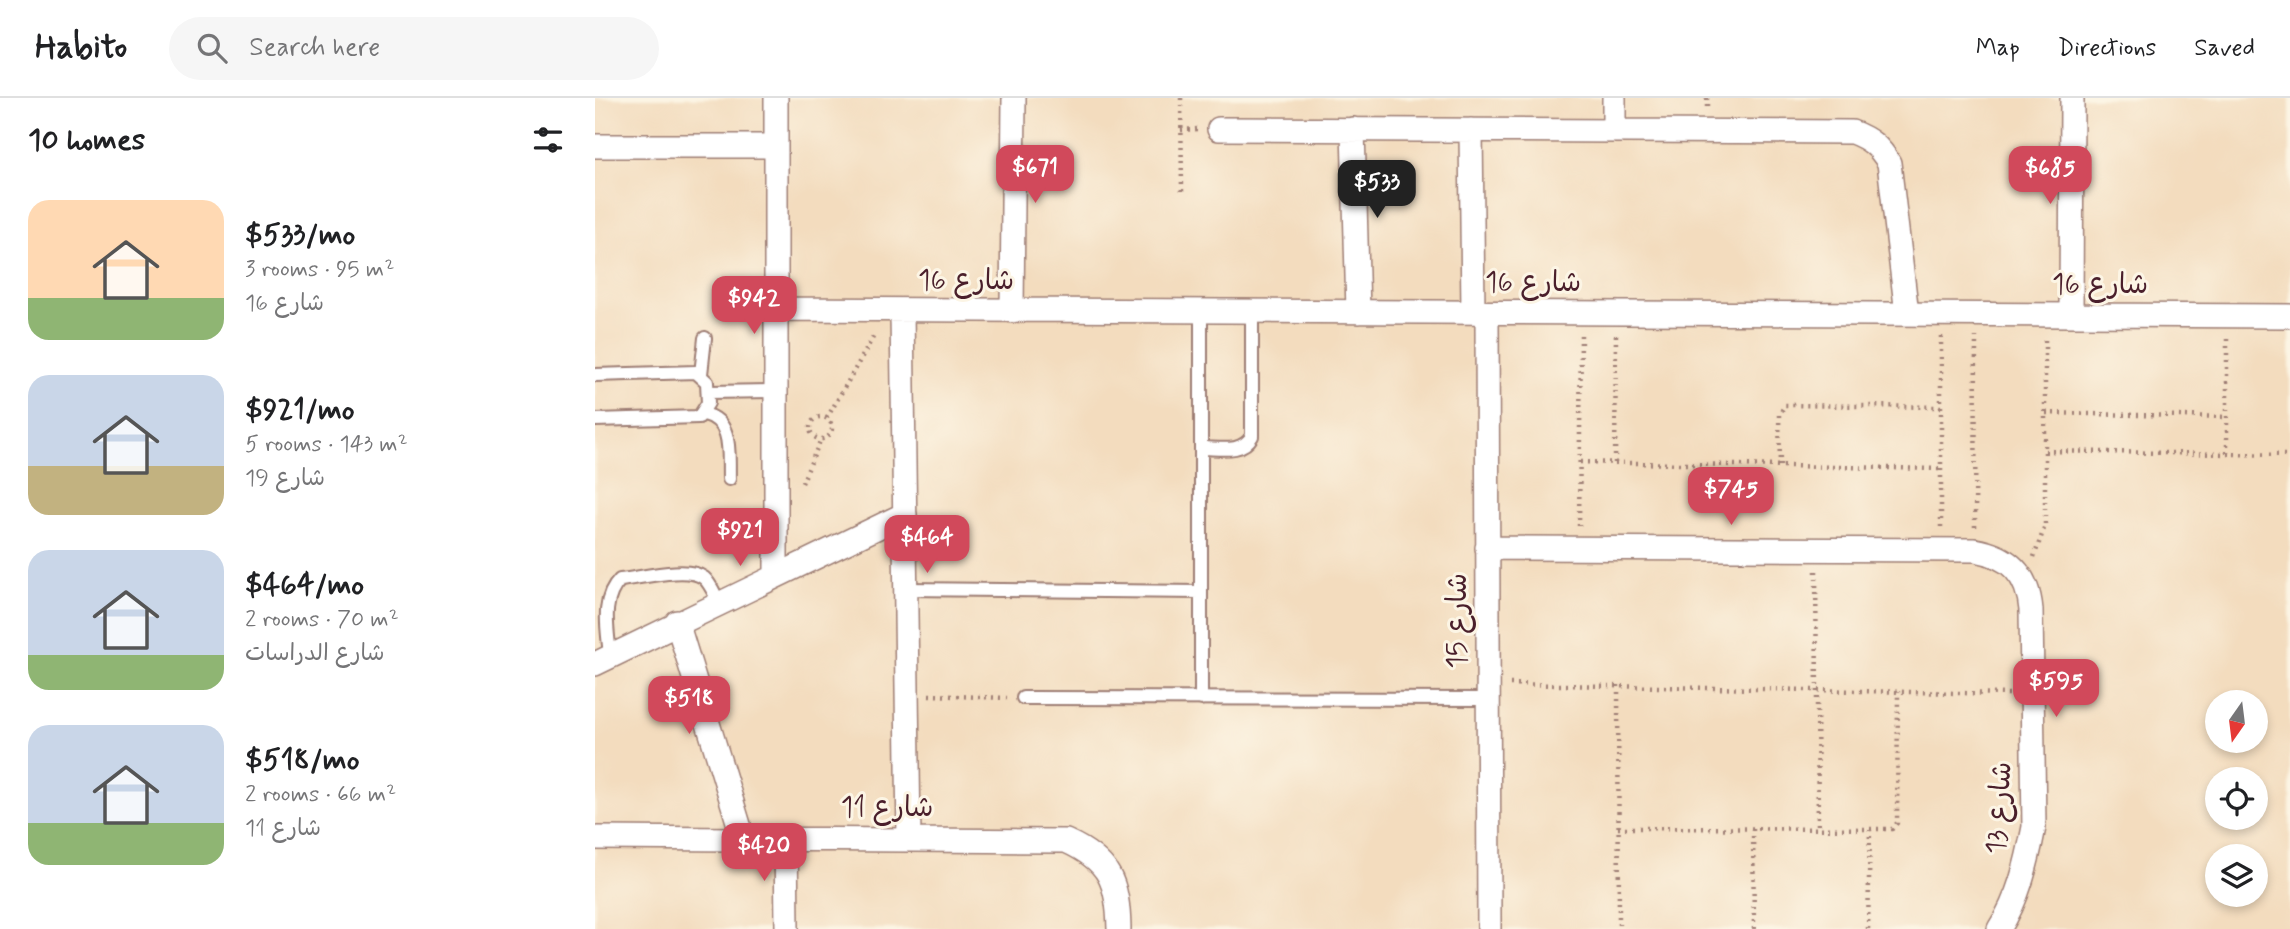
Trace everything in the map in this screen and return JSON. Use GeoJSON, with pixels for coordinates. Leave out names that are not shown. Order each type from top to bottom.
{"type":"FeatureCollection","features":[{"type":"Feature","properties":{"kind":"street"},"geometry":{"type":"LineString","coordinates":[[776,98],[776,575]]}},
{"type":"Feature","properties":{"kind":"street"},"geometry":{"type":"LineString","coordinates":[[1012,311],[1014,98]]}},
{"type":"Feature","properties":{"kind":"street"},"geometry":{"type":"LineString","coordinates":[[1613,98],[1614,131]]}},
{"type":"Feature","properties":{"kind":"street"},"geometry":{"type":"LineString","coordinates":[[2071,315],[2072,98]]}},
{"type":"Feature","properties":{"kind":"street"},"geometry":{"type":"LineString","coordinates":[[1219,129],[1852,132],[1868,138],[1881,149],[1889,163],[1907,314]]}},
{"type":"Feature","properties":{"kind":"street"},"geometry":{"type":"LineString","coordinates":[[1353,130],[1358,312]]}},
{"type":"Feature","properties":{"kind":"street","name":"شارع 15"},"geometry":{"type":"LineString","coordinates":[[1471,130],[1487,548],[1489,929]]}},
{"type":"Feature","properties":{"kind":"street"},"geometry":{"type":"LineString","coordinates":[[595,146],[776,146]]}},
{"type":"Feature","properties":{"kind":"street","name":"شارع 16"},"geometry":{"type":"LineString","coordinates":[[776,309],[2290,316]]}},
{"type":"Feature","properties":{"kind":"street"},"geometry":{"type":"LineString","coordinates":[[895,311],[905,514],[909,839]]}},
{"type":"Feature","properties":{"kind":"street"},"geometry":{"type":"LineString","coordinates":[[602,660],[905,514]]}},
{"type":"Feature","properties":{"kind":"street"},"geometry":{"type":"LineString","coordinates":[[1487,548],[1975,550],[1993,553],[2009,562],[2021,575]]}},
{"type":"Feature","properties":{"kind":"street","name":"شارع 13"},"geometry":{"type":"LineString","coordinates":[[1999,929],[2017,894],[2028,861],[2033,827],[2034,694],[2030,601],[2021,575]]}},
{"type":"Feature","properties":{"kind":"street"},"geometry":{"type":"LineString","coordinates":[[677,622],[743,838]]}},
{"type":"Feature","properties":{"kind":"street"},"geometry":{"type":"LineString","coordinates":[[786,837],[787,929]]}},
{"type":"Feature","properties":{"kind":"street","name":"شارع 11"},"geometry":{"type":"LineString","coordinates":[[595,838],[786,837],[1066,841],[1090,852],[1108,870],[1118,894],[1119,929]]}},
{"type":"Feature","properties":{"kind":"lane"},"geometry":{"type":"LineString","coordinates":[[1201,312],[1201,699]]}},
{"type":"Feature","properties":{"kind":"lane"},"geometry":{"type":"LineString","coordinates":[[1201,448],[1239,448],[1248,443],[1252,436],[1252,312]]}},
{"type":"Feature","properties":{"kind":"lane"},"geometry":{"type":"LineString","coordinates":[[701,374],[705,338]]}},
{"type":"Feature","properties":{"kind":"lane"},"geometry":{"type":"LineString","coordinates":[[595,375],[701,374]]}},
{"type":"Feature","properties":{"kind":"lane"},"geometry":{"type":"LineString","coordinates":[[595,420],[699,417],[704,414],[708,393],[707,382],[701,374]]}},
{"type":"Feature","properties":{"kind":"lane"},"geometry":{"type":"LineString","coordinates":[[708,393],[776,391]]}},
{"type":"Feature","properties":{"kind":"lane"},"geometry":{"type":"LineString","coordinates":[[704,414],[717,419],[726,429],[729,479]]}},
{"type":"Feature","properties":{"kind":"lane"},"geometry":{"type":"LineString","coordinates":[[602,660],[609,596],[620,580],[674,573],[696,574],[705,579],[719,602]]}},
{"type":"Feature","properties":{"kind":"lane"},"geometry":{"type":"LineString","coordinates":[[905,589],[1201,592]]}},
{"type":"Feature","properties":{"kind":"lane"},"geometry":{"type":"LineString","coordinates":[[1023,698],[1201,699],[1488,691]]}},
{"type":"Feature","properties":{"kind":"path"},"geometry":{"type":"LineString","coordinates":[[1181,98],[1182,191]]}},
{"type":"Feature","properties":{"kind":"path"},"geometry":{"type":"LineString","coordinates":[[827,418],[832,431],[825,438],[816,437],[810,429],[813,420],[827,418],[895,311]]}},
{"type":"Feature","properties":{"kind":"path"},"geometry":{"type":"LineString","coordinates":[[1579,548],[1581,313]]}},
{"type":"Feature","properties":{"kind":"path"},"geometry":{"type":"LineString","coordinates":[[1615,463],[1616,313]]}},
{"type":"Feature","properties":{"kind":"path"},"geometry":{"type":"LineString","coordinates":[[1941,314],[1941,550]]}},
{"type":"Feature","properties":{"kind":"path"},"geometry":{"type":"LineString","coordinates":[[1975,550],[1976,315]]}},
{"type":"Feature","properties":{"kind":"path"},"geometry":{"type":"LineString","coordinates":[[2021,575],[2036,552],[2045,526],[2045,315]]}},
{"type":"Feature","properties":{"kind":"path"},"geometry":{"type":"LineString","coordinates":[[2227,316],[2227,453]]}},
{"type":"Feature","properties":{"kind":"path"},"geometry":{"type":"LineString","coordinates":[[1780,466],[1779,415],[1785,405],[1941,407]]}},
{"type":"Feature","properties":{"kind":"path"},"geometry":{"type":"LineString","coordinates":[[2045,413],[2227,417]]}},
{"type":"Feature","properties":{"kind":"path"},"geometry":{"type":"LineString","coordinates":[[2045,451],[2290,455]]}},
{"type":"Feature","properties":{"kind":"path"},"geometry":{"type":"LineString","coordinates":[[1580,462],[1941,469]]}},
{"type":"Feature","properties":{"kind":"path"},"geometry":{"type":"LineString","coordinates":[[1816,549],[1818,829]]}},
{"type":"Feature","properties":{"kind":"path"},"geometry":{"type":"LineString","coordinates":[[1618,685],[1619,929]]}},
{"type":"Feature","properties":{"kind":"path"},"geometry":{"type":"LineString","coordinates":[[1488,691],[1618,685],[2034,694]]}},
{"type":"Feature","properties":{"kind":"path"},"geometry":{"type":"LineString","coordinates":[[1618,828],[1892,829],[1897,823],[1898,691]]}},
{"type":"Feature","properties":{"kind":"path"},"geometry":{"type":"LineString","coordinates":[[907,695],[1023,698]]}},
{"type":"Feature","properties":{"kind":"path"},"geometry":{"type":"LineString","coordinates":[[1753,829],[1754,929]]}},
{"type":"Feature","properties":{"kind":"path"},"geometry":{"type":"LineString","coordinates":[[1868,929],[1870,830]]}}]}
